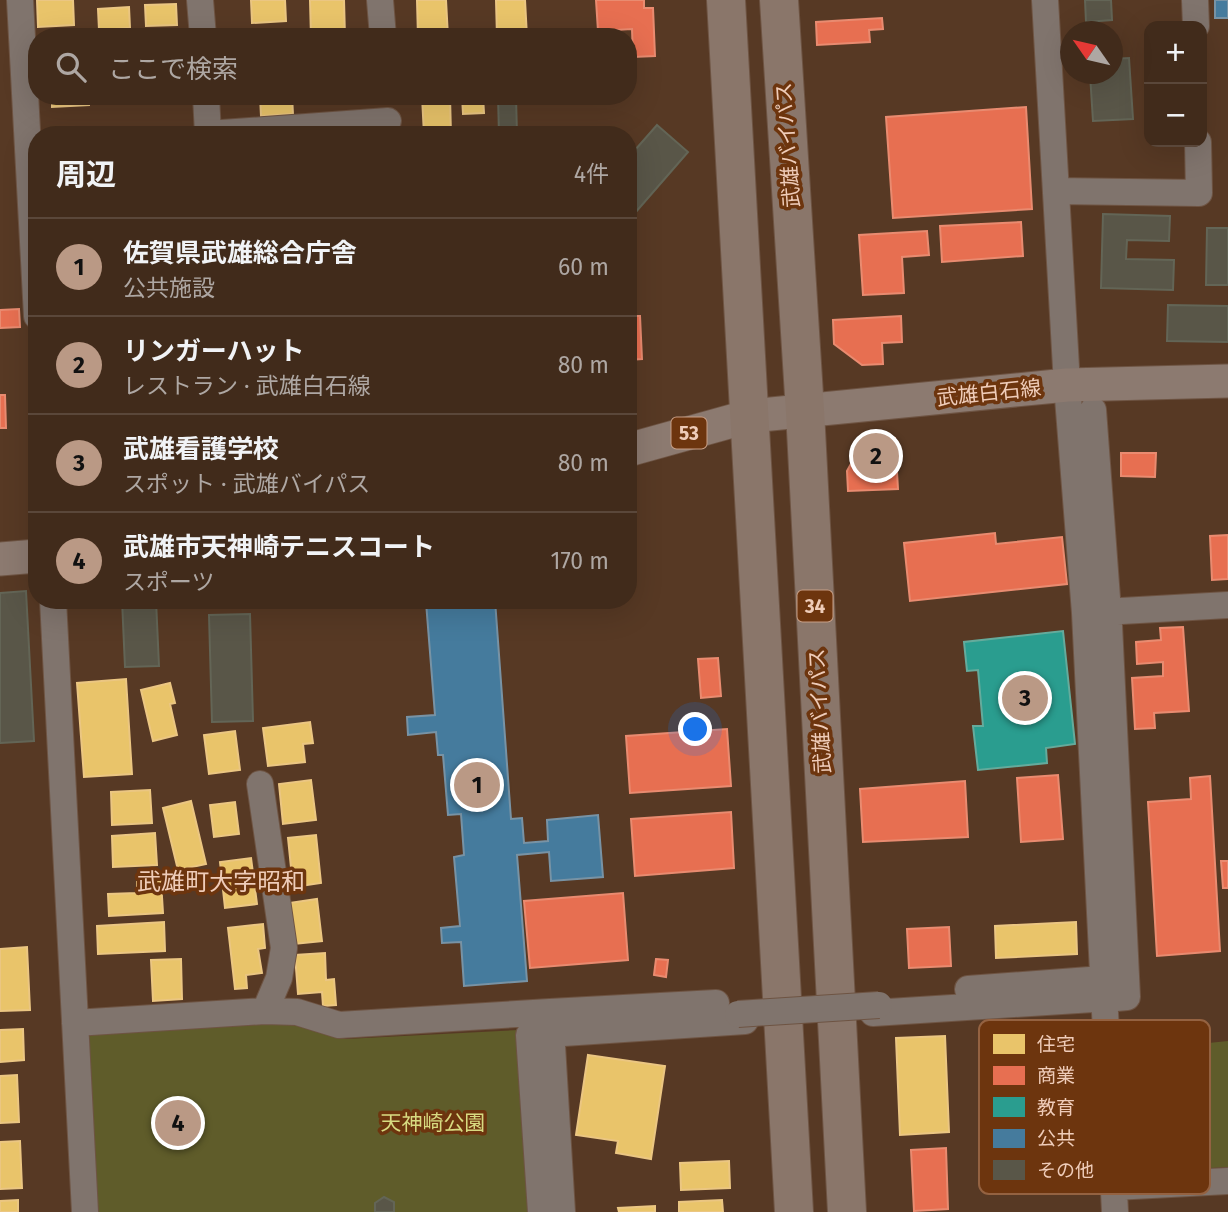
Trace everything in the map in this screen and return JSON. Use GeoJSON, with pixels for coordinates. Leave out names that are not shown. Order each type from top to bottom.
{"type":"FeatureCollection","features":[{"type":"Feature","properties":{"kind":"highway"},"geometry":{"type":"LineString","coordinates":[[726,0],[794,1212]]}},
{"type":"Feature","properties":{"kind":"highway","name":"武雄バイパス"},"geometry":{"type":"LineString","coordinates":[[779,0],[847,1212]]}},
{"type":"Feature","properties":{"kind":"main road","name":"武雄白石線"},"geometry":{"type":"LineString","coordinates":[[750,416],[1067,385],[1228,382]]}},
{"type":"Feature","properties":{"kind":"main road","name":"53"},"geometry":{"type":"LineString","coordinates":[[637,447],[750,416]]}},
{"type":"Feature","properties":{"kind":"main road"},"geometry":{"type":"LineString","coordinates":[[0,559],[28,557]]}},
{"type":"Feature","properties":{"kind":"street"},"geometry":{"type":"LineString","coordinates":[[20,0],[28,149]]}},
{"type":"Feature","properties":{"kind":"street"},"geometry":{"type":"LineString","coordinates":[[200,0],[202,28]]}},
{"type":"Feature","properties":{"kind":"street"},"geometry":{"type":"LineString","coordinates":[[380,0],[382,28]]}},
{"type":"Feature","properties":{"kind":"street"},"geometry":{"type":"LineString","coordinates":[[1045,0],[1067,385],[1085,613],[1105,1020]]}},
{"type":"Feature","properties":{"kind":"street"},"geometry":{"type":"LineString","coordinates":[[1195,0],[1196,21]]}},
{"type":"Feature","properties":{"kind":"street"},"geometry":{"type":"LineString","coordinates":[[206,105],[208,126]]}},
{"type":"Feature","properties":{"kind":"street"},"geometry":{"type":"LineString","coordinates":[[293,126],[388,117]]}},
{"type":"Feature","properties":{"kind":"street"},"geometry":{"type":"LineString","coordinates":[[1056,191],[1199,193],[1198,147]]}},
{"type":"Feature","properties":{"kind":"street"},"geometry":{"type":"LineString","coordinates":[[1093,410],[1107,598]]}},
{"type":"Feature","properties":{"kind":"street"},"geometry":{"type":"LineString","coordinates":[[1085,613],[1228,605]]}},
{"type":"Feature","properties":{"kind":"street"},"geometry":{"type":"LineString","coordinates":[[53,609],[85,1212]]}},
{"type":"Feature","properties":{"kind":"street"},"geometry":{"type":"LineString","coordinates":[[907,993],[1104,992],[1127,997],[1109,625]]}},
{"type":"Feature","properties":{"kind":"street"},"geometry":{"type":"LineString","coordinates":[[260,785],[284,948],[279,978],[265,1012]]}},
{"type":"Feature","properties":{"kind":"street"},"geometry":{"type":"LineString","coordinates":[[75,1023],[298,1012],[339,1025],[551,1026],[733,1012],[876,1009],[1104,992]]}},
{"type":"Feature","properties":{"kind":"street"},"geometry":{"type":"LineString","coordinates":[[541,1212],[529,1035],[551,1026]]}},
{"type":"Feature","properties":{"kind":"street"},"geometry":{"type":"LineString","coordinates":[[551,1026],[562,1212]]}},
{"type":"Feature","properties":{"kind":"street"},"geometry":{"type":"LineString","coordinates":[[1210,1184],[1228,1181]]}},
{"type":"Feature","properties":{"kind":"street"},"geometry":{"type":"LineString","coordinates":[[1114,1200],[1150,1194]]}},
{"type":"Feature","properties":{"kind":"green space","name":"天神崎公園"},"geometry":{"type":"Polygon","coordinates":[[[288,1021],[346,1039],[519,1030],[529,1212],[98,1212],[86,1034],[288,1021]]]}},
{"type":"Feature","properties":{"kind":"green space"},"geometry":{"type":"Polygon","coordinates":[[[1228,1041],[1228,1167],[1210,1168],[1210,1043],[1228,1041]]]}},
{"type":"Feature","properties":{"kind":"building: 住宅"},"geometry":{"type":"Polygon","coordinates":[[[37,0],[73,0],[74,25],[38,27],[37,0]]]}},
{"type":"Feature","properties":{"kind":"building: 住宅"},"geometry":{"type":"Polygon","coordinates":[[[251,0],[285,0],[286,21],[252,23],[251,0]]]}},
{"type":"Feature","properties":{"kind":"building: 住宅"},"geometry":{"type":"Polygon","coordinates":[[[310,0],[344,0],[345,28],[311,28],[310,0]]]}},
{"type":"Feature","properties":{"kind":"building: 住宅"},"geometry":{"type":"Polygon","coordinates":[[[417,0],[446,0],[448,28],[418,28],[417,0]]]}},
{"type":"Feature","properties":{"kind":"building: 住宅"},"geometry":{"type":"Polygon","coordinates":[[[496,0],[525,0],[527,28],[497,28],[496,0]]]}},
{"type":"Feature","properties":{"kind":"building: 住宅"},"geometry":{"type":"Polygon","coordinates":[[[176,4],[177,25],[146,26],[145,5],[176,4]]]}},
{"type":"Feature","properties":{"kind":"building: 住宅"},"geometry":{"type":"Polygon","coordinates":[[[129,7],[130,28],[99,28],[98,9],[129,7]]]}},
{"type":"Feature","properties":{"kind":"building: 住宅"},"geometry":{"type":"Polygon","coordinates":[[[52,105],[89,105],[52,107],[52,105]]]}},
{"type":"Feature","properties":{"kind":"building: 住宅"},"geometry":{"type":"Polygon","coordinates":[[[260,105],[292,105],[293,114],[261,116],[260,105]]]}},
{"type":"Feature","properties":{"kind":"building: 住宅"},"geometry":{"type":"Polygon","coordinates":[[[422,105],[450,105],[451,126],[424,126],[422,105]]]}},
{"type":"Feature","properties":{"kind":"building: 住宅"},"geometry":{"type":"Polygon","coordinates":[[[462,105],[484,105],[484,113],[463,114],[462,105]]]}},
{"type":"Feature","properties":{"kind":"building: 住宅"},"geometry":{"type":"Polygon","coordinates":[[[126,679],[132,774],[84,777],[77,683],[126,679]]]}},
{"type":"Feature","properties":{"kind":"building: 住宅"},"geometry":{"type":"Polygon","coordinates":[[[170,683],[175,703],[170,704],[177,735],[153,741],[141,690],[170,683]]]}},
{"type":"Feature","properties":{"kind":"building: 住宅"},"geometry":{"type":"Polygon","coordinates":[[[310,722],[313,743],[303,744],[305,762],[268,766],[263,728],[310,722]]]}},
{"type":"Feature","properties":{"kind":"building: 住宅"},"geometry":{"type":"Polygon","coordinates":[[[235,731],[240,770],[209,774],[204,735],[235,731]]]}},
{"type":"Feature","properties":{"kind":"building: 住宅"},"geometry":{"type":"Polygon","coordinates":[[[311,780],[316,820],[283,824],[279,784],[311,780]]]}},
{"type":"Feature","properties":{"kind":"building: 住宅"},"geometry":{"type":"Polygon","coordinates":[[[150,790],[152,823],[112,825],[111,792],[150,790]]]}},
{"type":"Feature","properties":{"kind":"building: 住宅"},"geometry":{"type":"Polygon","coordinates":[[[191,801],[206,864],[178,870],[163,808],[191,801]]]}},
{"type":"Feature","properties":{"kind":"building: 住宅"},"geometry":{"type":"Polygon","coordinates":[[[235,802],[239,834],[214,837],[210,805],[235,802]]]}},
{"type":"Feature","properties":{"kind":"building: 住宅"},"geometry":{"type":"Polygon","coordinates":[[[155,833],[157,865],[113,867],[112,836],[155,833]]]}},
{"type":"Feature","properties":{"kind":"building: 住宅"},"geometry":{"type":"Polygon","coordinates":[[[316,835],[321,883],[293,887],[288,838],[316,835]]]}},
{"type":"Feature","properties":{"kind":"building: 住宅"},"geometry":{"type":"Polygon","coordinates":[[[251,858],[257,904],[225,908],[220,862],[251,858]]]}},
{"type":"Feature","properties":{"kind":"building: 住宅"},"geometry":{"type":"Polygon","coordinates":[[[161,881],[163,913],[109,916],[108,894],[137,893],[137,882],[161,881]]]}},
{"type":"Feature","properties":{"kind":"building: 住宅"},"geometry":{"type":"Polygon","coordinates":[[[317,899],[322,941],[294,944],[289,903],[317,899]]]}},
{"type":"Feature","properties":{"kind":"building: 住宅"},"geometry":{"type":"Polygon","coordinates":[[[164,922],[165,951],[98,954],[97,926],[164,922]]]}},
{"type":"Feature","properties":{"kind":"building: 住宅"},"geometry":{"type":"Polygon","coordinates":[[[1076,922],[1077,954],[996,958],[995,926],[1076,922]]]}},
{"type":"Feature","properties":{"kind":"building: 住宅"},"geometry":{"type":"Polygon","coordinates":[[[263,924],[265,948],[258,949],[262,973],[246,975],[247,988],[235,989],[228,928],[263,924]]]}},
{"type":"Feature","properties":{"kind":"building: 住宅"},"geometry":{"type":"Polygon","coordinates":[[[27,947],[30,1010],[0,1011],[0,949],[27,947]]]}},
{"type":"Feature","properties":{"kind":"building: 住宅"},"geometry":{"type":"Polygon","coordinates":[[[325,953],[326,980],[334,979],[336,1005],[323,1006],[322,992],[298,994],[295,955],[325,953]]]}},
{"type":"Feature","properties":{"kind":"building: 住宅"},"geometry":{"type":"Polygon","coordinates":[[[181,959],[182,999],[153,1001],[151,960],[181,959]]]}},
{"type":"Feature","properties":{"kind":"building: 住宅"},"geometry":{"type":"Polygon","coordinates":[[[23,1029],[24,1060],[0,1062],[0,1030],[23,1029]]]}},
{"type":"Feature","properties":{"kind":"building: 住宅"},"geometry":{"type":"Polygon","coordinates":[[[945,1036],[949,1132],[900,1135],[896,1038],[945,1036]]]}},
{"type":"Feature","properties":{"kind":"building: 住宅"},"geometry":{"type":"Polygon","coordinates":[[[588,1055],[665,1066],[651,1159],[616,1153],[618,1141],[576,1135],[588,1055]]]}},
{"type":"Feature","properties":{"kind":"building: 住宅"},"geometry":{"type":"Polygon","coordinates":[[[17,1075],[19,1122],[0,1123],[0,1076],[17,1075]]]}},
{"type":"Feature","properties":{"kind":"building: 住宅"},"geometry":{"type":"Polygon","coordinates":[[[20,1141],[22,1188],[0,1189],[0,1142],[20,1141]]]}},
{"type":"Feature","properties":{"kind":"building: 住宅"},"geometry":{"type":"Polygon","coordinates":[[[729,1161],[730,1188],[681,1190],[680,1163],[729,1161]]]}},
{"type":"Feature","properties":{"kind":"building: 住宅"},"geometry":{"type":"Polygon","coordinates":[[[18,1200],[18,1212],[0,1212],[0,1201],[18,1200]]]}},
{"type":"Feature","properties":{"kind":"building: 住宅"},"geometry":{"type":"Polygon","coordinates":[[[722,1200],[723,1212],[679,1212],[679,1202],[722,1200]]]}},
{"type":"Feature","properties":{"kind":"building: 住宅"},"geometry":{"type":"Polygon","coordinates":[[[655,1206],[655,1212],[619,1212],[618,1208],[655,1206]]]}},
{"type":"Feature","properties":{"kind":"building: 商業"},"geometry":{"type":"Polygon","coordinates":[[[596,0],[644,0],[644,8],[653,8],[655,56],[637,57],[637,28],[598,28],[596,0]]]}},
{"type":"Feature","properties":{"kind":"building: 商業"},"geometry":{"type":"Polygon","coordinates":[[[882,18],[883,29],[869,30],[870,42],[817,45],[816,22],[882,18]]]}},
{"type":"Feature","properties":{"kind":"building: 商業"},"geometry":{"type":"Polygon","coordinates":[[[1026,107],[1032,209],[893,218],[886,117],[1026,107]]]}},
{"type":"Feature","properties":{"kind":"building: 商業"},"geometry":{"type":"Polygon","coordinates":[[[1021,222],[1023,256],[942,262],[940,226],[1021,222]]]}},
{"type":"Feature","properties":{"kind":"building: 商業"},"geometry":{"type":"Polygon","coordinates":[[[927,231],[929,255],[902,257],[904,293],[863,295],[859,235],[927,231]]]}},
{"type":"Feature","properties":{"kind":"building: 商業"},"geometry":{"type":"Polygon","coordinates":[[[19,309],[20,327],[0,328],[0,310],[19,309]]]}},
{"type":"Feature","properties":{"kind":"building: 商業"},"geometry":{"type":"Polygon","coordinates":[[[637,316],[640,316],[642,359],[637,359],[637,316]]]}},
{"type":"Feature","properties":{"kind":"building: 商業"},"geometry":{"type":"Polygon","coordinates":[[[901,316],[902,342],[882,343],[883,364],[862,365],[834,344],[833,320],[901,316]]]}},
{"type":"Feature","properties":{"kind":"building: 商業"},"geometry":{"type":"Polygon","coordinates":[[[0,395],[5,395],[6,428],[0,428],[0,395]]]}},
{"type":"Feature","properties":{"kind":"building: 商業"},"geometry":{"type":"Polygon","coordinates":[[[895,438],[898,489],[848,491],[847,471],[864,440],[895,438]]]}},
{"type":"Feature","properties":{"kind":"building: 商業"},"geometry":{"type":"Polygon","coordinates":[[[1121,453],[1156,453],[1155,477],[1121,476],[1121,453]]]}},
{"type":"Feature","properties":{"kind":"building: 商業"},"geometry":{"type":"Polygon","coordinates":[[[995,533],[996,544],[1062,537],[1067,584],[910,601],[904,543],[995,533]]]}},
{"type":"Feature","properties":{"kind":"building: 商業"},"geometry":{"type":"Polygon","coordinates":[[[1228,535],[1228,579],[1212,580],[1210,536],[1228,535]]]}},
{"type":"Feature","properties":{"kind":"building: 商業"},"geometry":{"type":"Polygon","coordinates":[[[1183,627],[1189,711],[1154,713],[1155,728],[1135,729],[1132,678],[1163,676],[1163,662],[1137,664],[1136,642],[1161,640],[1160,628],[1183,627]]]}},
{"type":"Feature","properties":{"kind":"building: 商業"},"geometry":{"type":"Polygon","coordinates":[[[718,658],[721,696],[701,698],[698,659],[718,658]]]}},
{"type":"Feature","properties":{"kind":"building: 商業"},"geometry":{"type":"Polygon","coordinates":[[[727,729],[731,786],[630,793],[626,736],[727,729]]]}},
{"type":"Feature","properties":{"kind":"building: 商業"},"geometry":{"type":"Polygon","coordinates":[[[1058,775],[1063,839],[1021,842],[1017,778],[1058,775]]]}},
{"type":"Feature","properties":{"kind":"building: 商業"},"geometry":{"type":"Polygon","coordinates":[[[1210,776],[1220,951],[1157,956],[1148,802],[1191,799],[1190,778],[1210,776]]]}},
{"type":"Feature","properties":{"kind":"building: 商業"},"geometry":{"type":"Polygon","coordinates":[[[965,781],[968,837],[863,842],[860,789],[965,781]]]}},
{"type":"Feature","properties":{"kind":"building: 商業"},"geometry":{"type":"Polygon","coordinates":[[[731,812],[734,868],[635,876],[631,819],[731,812]]]}},
{"type":"Feature","properties":{"kind":"building: 商業"},"geometry":{"type":"Polygon","coordinates":[[[1221,861],[1228,861],[1228,888],[1223,888],[1221,861]]]}},
{"type":"Feature","properties":{"kind":"building: 商業"},"geometry":{"type":"Polygon","coordinates":[[[623,893],[628,960],[530,968],[524,901],[623,893]]]}},
{"type":"Feature","properties":{"kind":"building: 商業"},"geometry":{"type":"Polygon","coordinates":[[[949,927],[951,966],[909,968],[907,929],[949,927]]]}},
{"type":"Feature","properties":{"kind":"building: 商業"},"geometry":{"type":"Polygon","coordinates":[[[656,959],[668,960],[666,977],[654,975],[656,959]]]}},
{"type":"Feature","properties":{"kind":"building: 商業"},"geometry":{"type":"Polygon","coordinates":[[[946,1148],[948,1209],[914,1211],[911,1150],[946,1148]]]}},
{"type":"Feature","properties":{"kind":"building: 教育"},"geometry":{"type":"Polygon","coordinates":[[[1063,631],[1075,744],[1046,748],[1047,763],[978,770],[973,726],[983,726],[978,670],[967,671],[964,642],[1063,631]]]}},
{"type":"Feature","properties":{"kind":"building: 公共"},"geometry":{"type":"Polygon","coordinates":[[[1215,0],[1228,0],[1228,18],[1215,18],[1215,0]]]}},
{"type":"Feature","properties":{"kind":"building: 公共"},"geometry":{"type":"Polygon","coordinates":[[[427,609],[496,609],[511,819],[522,818],[524,843],[548,841],[547,820],[598,815],[603,877],[551,881],[549,852],[517,855],[527,981],[464,986],[461,942],[442,943],[441,928],[460,926],[454,857],[464,855],[461,814],[448,815],[443,755],[438,755],[436,732],[408,735],[407,717],[435,715],[427,609]]]}},
{"type":"Feature","properties":{"kind":"building: その他"},"geometry":{"type":"Polygon","coordinates":[[[1085,0],[1111,0],[1112,20],[1086,21],[1085,0]]]}},
{"type":"Feature","properties":{"kind":"building: その他"},"geometry":{"type":"Polygon","coordinates":[[[1123,58],[1129,58],[1133,119],[1093,121],[1091,84],[1123,84],[1123,58]]]}},
{"type":"Feature","properties":{"kind":"building: その他"},"geometry":{"type":"Polygon","coordinates":[[[498,105],[516,105],[517,126],[499,126],[498,105]]]}},
{"type":"Feature","properties":{"kind":"building: その他"},"geometry":{"type":"Polygon","coordinates":[[[657,125],[688,152],[637,211],[637,148],[657,125]]]}},
{"type":"Feature","properties":{"kind":"building: その他"},"geometry":{"type":"Polygon","coordinates":[[[1103,214],[1170,216],[1169,241],[1127,240],[1126,259],[1174,260],[1173,290],[1101,288],[1103,214]]]}},
{"type":"Feature","properties":{"kind":"building: その他"},"geometry":{"type":"Polygon","coordinates":[[[1207,228],[1228,228],[1228,285],[1206,285],[1207,228]]]}},
{"type":"Feature","properties":{"kind":"building: その他"},"geometry":{"type":"Polygon","coordinates":[[[1168,305],[1228,306],[1228,342],[1167,341],[1168,305]]]}},
{"type":"Feature","properties":{"kind":"building: その他"},"geometry":{"type":"Polygon","coordinates":[[[26,591],[34,741],[0,743],[0,593],[26,591]]]}},
{"type":"Feature","properties":{"kind":"building: その他"},"geometry":{"type":"Polygon","coordinates":[[[122,609],[156,609],[159,666],[125,667],[122,609]]]}},
{"type":"Feature","properties":{"kind":"building: その他"},"geometry":{"type":"Polygon","coordinates":[[[250,614],[253,721],[212,722],[209,615],[250,614]]]}},
{"type":"Feature","properties":{"kind":"building: その他"},"geometry":{"type":"Polygon","coordinates":[[[384,1197],[394,1202],[394,1212],[375,1212],[375,1203],[384,1197]]]}},
{"type":"Feature","properties":{"kind":"place","name":"リンガーハット"},"geometry":{"type":"Point","coordinates":[876,456]}},
{"type":"Feature","properties":{"kind":"place","name":"武雄看護学校"},"geometry":{"type":"Point","coordinates":[1025,698]}},
{"type":"Feature","properties":{"kind":"place","name":"佐賀県武雄総合庁舎"},"geometry":{"type":"Point","coordinates":[477,785]}},
{"type":"Feature","properties":{"kind":"place","name":"武雄市天神崎テニスコート"},"geometry":{"type":"Point","coordinates":[178,1123]}},
{"type":"Feature","properties":{"kind":"district","name":"武雄町大字昭和"},"geometry":{"type":"Point","coordinates":[221,882]}}]}
